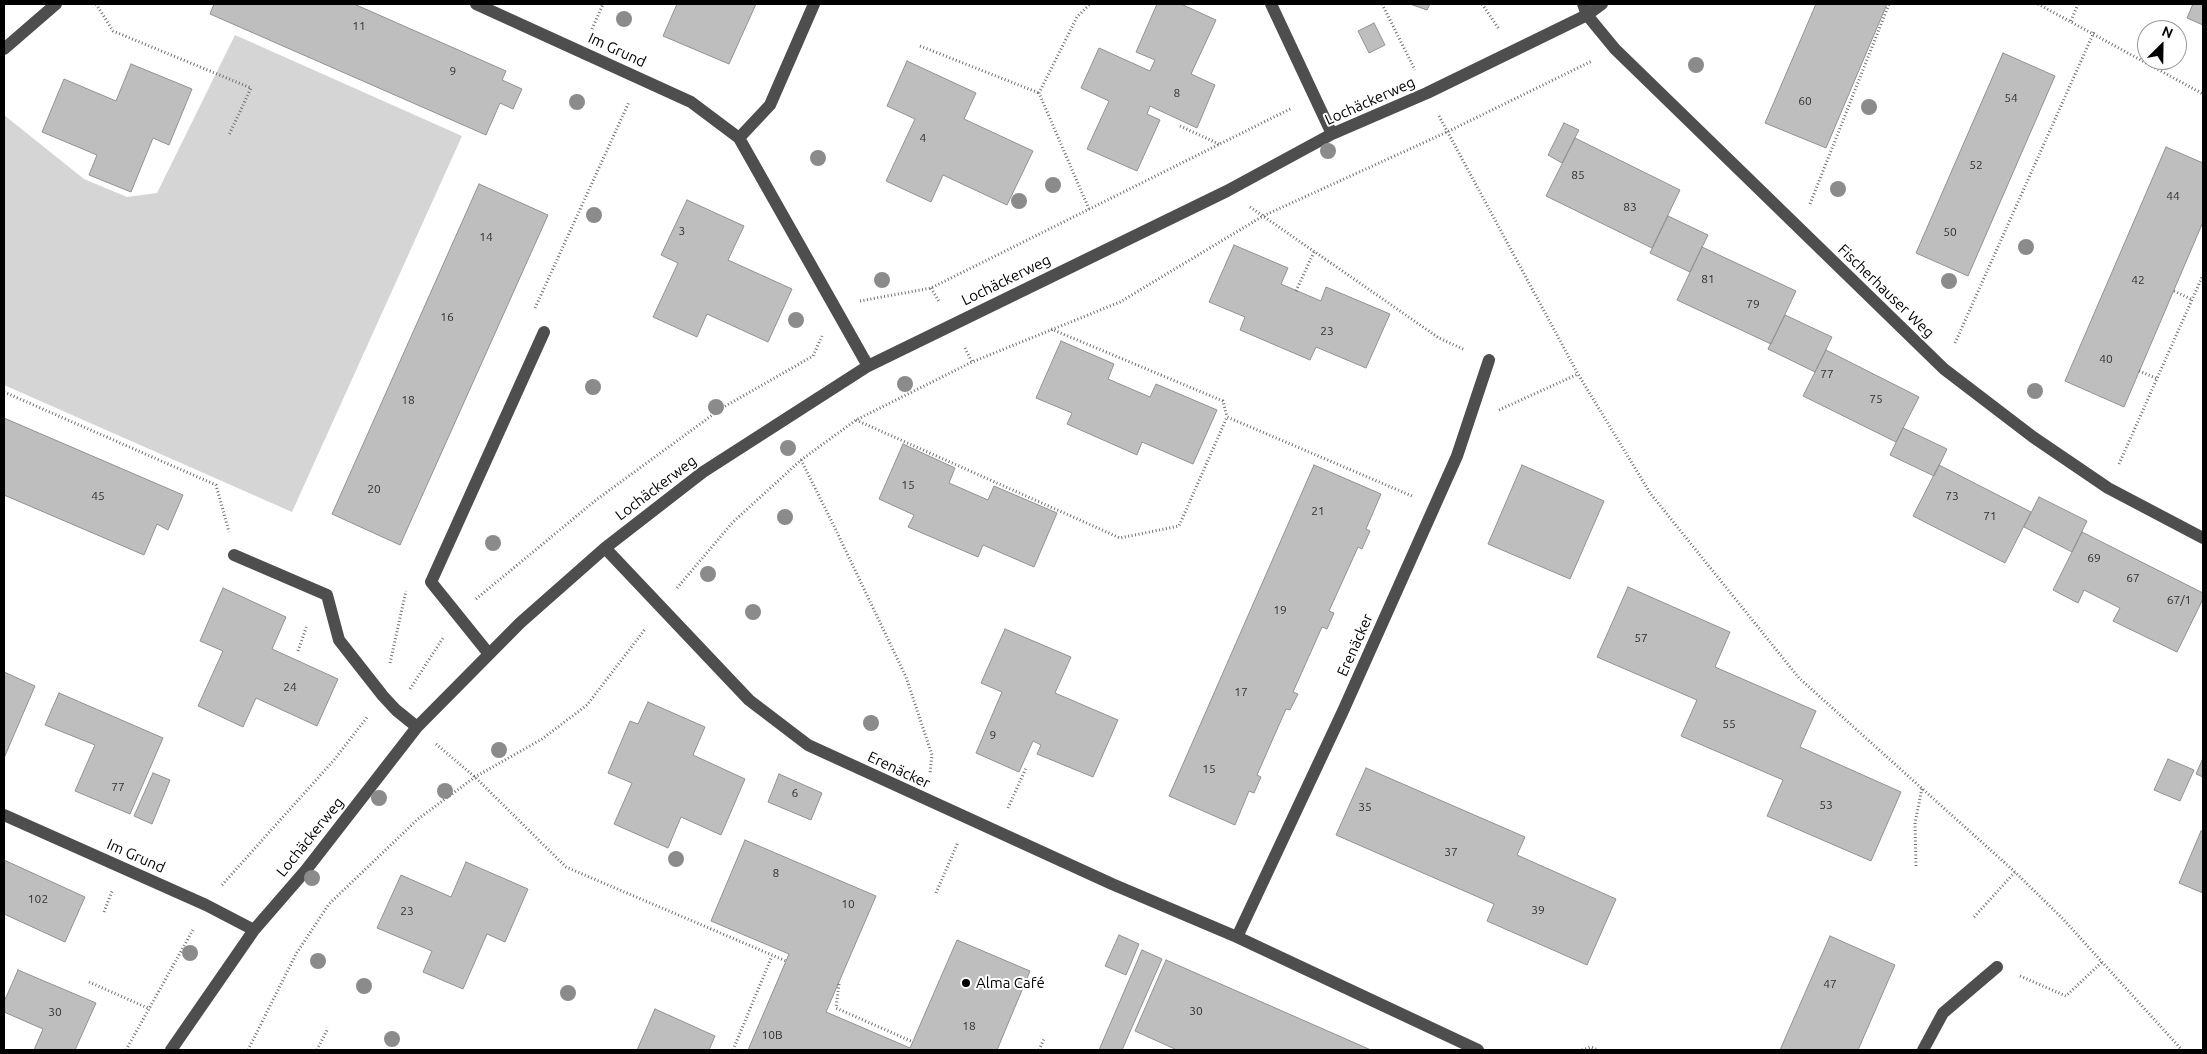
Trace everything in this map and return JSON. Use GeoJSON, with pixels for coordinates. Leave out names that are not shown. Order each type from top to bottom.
{"type":"FeatureCollection","features":[{"type":"Feature","properties":{"kind":"street"},"geometry":{"type":"LineString","coordinates":[[4,49],[56,4]]}},
{"type":"Feature","properties":{"kind":"street","name":"Im Grund"},"geometry":{"type":"LineString","coordinates":[[476,4],[690,102],[739,138],[868,366]]}},
{"type":"Feature","properties":{"kind":"street"},"geometry":{"type":"LineString","coordinates":[[739,138],[770,105],[814,4]]}},
{"type":"Feature","properties":{"kind":"street"},"geometry":{"type":"LineString","coordinates":[[1270,4],[1332,134]]}},
{"type":"Feature","properties":{"kind":"street"},"geometry":{"type":"LineString","coordinates":[[1585,9],[1602,4]]}},
{"type":"Feature","properties":{"kind":"street","name":"Lochäckerweg"},"geometry":{"type":"LineString","coordinates":[[171,1050],[254,930],[306,870],[417,727],[520,623],[604,548],[703,472],[868,366],[1227,191],[1332,134],[1427,93],[1585,9]]}},
{"type":"Feature","properties":{"kind":"street","name":"Fischerhauser Weg"},"geometry":{"type":"LineString","coordinates":[[1585,9],[1615,50],[1944,369],[2033,437],[2108,488],[2203,538]]}},
{"type":"Feature","properties":{"kind":"street"},"geometry":{"type":"LineString","coordinates":[[489,654],[431,582],[544,332]]}},
{"type":"Feature","properties":{"kind":"street","name":"Erenäcker"},"geometry":{"type":"LineString","coordinates":[[1237,937],[1436,506],[1457,456],[1489,360]]}},
{"type":"Feature","properties":{"kind":"street","name":"Erenäcker"},"geometry":{"type":"LineString","coordinates":[[604,548],[749,700],[808,745],[1112,884],[1237,937],[1478,1050]]}},
{"type":"Feature","properties":{"kind":"street"},"geometry":{"type":"LineString","coordinates":[[234,554],[327,595],[339,640],[383,696],[396,710],[417,727]]}},
{"type":"Feature","properties":{"kind":"street","name":"Im Grund"},"geometry":{"type":"LineString","coordinates":[[4,815],[206,906],[254,930]]}},
{"type":"Feature","properties":{"kind":"street"},"geometry":{"type":"LineString","coordinates":[[1923,1050],[1943,1013],[1997,967]]}},
{"type":"Feature","properties":{"kind":"path"},"geometry":{"type":"LineString","coordinates":[[96,4],[113,31],[251,88],[229,135]]}},
{"type":"Feature","properties":{"kind":"path"},"geometry":{"type":"LineString","coordinates":[[1039,93],[1077,17],[1090,4]]}},
{"type":"Feature","properties":{"kind":"path"},"geometry":{"type":"LineString","coordinates":[[1382,4],[1447,132],[1578,374],[1650,493],[1799,678],[2015,872],[2102,962],[2182,1050]]}},
{"type":"Feature","properties":{"kind":"path"},"geometry":{"type":"LineString","coordinates":[[1800,230],[1889,4]]}},
{"type":"Feature","properties":{"kind":"path"},"geometry":{"type":"LineString","coordinates":[[2038,4],[2094,32],[2203,94]]}},
{"type":"Feature","properties":{"kind":"path"},"geometry":{"type":"LineString","coordinates":[[2071,21],[2078,4]]}},
{"type":"Feature","properties":{"kind":"path"},"geometry":{"type":"LineString","coordinates":[[1944,369],[2094,32]]}},
{"type":"Feature","properties":{"kind":"path"},"geometry":{"type":"LineString","coordinates":[[920,46],[1039,93],[1089,210]]}},
{"type":"Feature","properties":{"kind":"path"},"geometry":{"type":"LineString","coordinates":[[248,1050],[296,954],[329,904],[418,818],[475,777],[542,739],[587,705],[692,568],[733,522],[801,460],[856,420],[972,362],[1120,302],[1263,216],[1447,132],[1615,50]]}},
{"type":"Feature","properties":{"kind":"path"},"geometry":{"type":"LineString","coordinates":[[1180,126],[1220,144]]}},
{"type":"Feature","properties":{"kind":"path"},"geometry":{"type":"LineString","coordinates":[[1263,216],[1438,338],[1489,360]]}},
{"type":"Feature","properties":{"kind":"path"},"geometry":{"type":"LineString","coordinates":[[1296,291],[1314,252]]}},
{"type":"Feature","properties":{"kind":"path"},"geometry":{"type":"LineString","coordinates":[[2108,488],[2203,276]]}},
{"type":"Feature","properties":{"kind":"path"},"geometry":{"type":"LineString","coordinates":[[2174,291],[2193,300]]}},
{"type":"Feature","properties":{"kind":"path"},"geometry":{"type":"LineString","coordinates":[[856,420],[1120,538],[1179,526],[1227,417],[1223,402],[1051,329]]}},
{"type":"Feature","properties":{"kind":"path"},"geometry":{"type":"LineString","coordinates":[[2139,371],[2158,379]]}},
{"type":"Feature","properties":{"kind":"path"},"geometry":{"type":"LineString","coordinates":[[1468,424],[1578,374]]}},
{"type":"Feature","properties":{"kind":"path"},"geometry":{"type":"LineString","coordinates":[[4,392],[216,485],[234,554]]}},
{"type":"Feature","properties":{"kind":"path"},"geometry":{"type":"LineString","coordinates":[[1227,417],[1436,506]]}},
{"type":"Feature","properties":{"kind":"path"},"geometry":{"type":"LineString","coordinates":[[801,460],[906,677],[932,755],[927,800]]}},
{"type":"Feature","properties":{"kind":"path"},"geometry":{"type":"LineString","coordinates":[[126,1050],[206,906],[235,870],[334,760],[370,713]]}},
{"type":"Feature","properties":{"kind":"path"},"geometry":{"type":"LineString","coordinates":[[417,727],[475,777],[566,867],[786,961]]}},
{"type":"Feature","properties":{"kind":"path"},"geometry":{"type":"LineString","coordinates":[[997,831],[1026,768]]}},
{"type":"Feature","properties":{"kind":"path"},"geometry":{"type":"LineString","coordinates":[[1916,866],[1915,823],[1922,788]]}},
{"type":"Feature","properties":{"kind":"path"},"geometry":{"type":"LineString","coordinates":[[936,893],[968,818]]}},
{"type":"Feature","properties":{"kind":"path"},"geometry":{"type":"LineString","coordinates":[[1974,917],[2015,872]]}},
{"type":"Feature","properties":{"kind":"path"},"geometry":{"type":"LineString","coordinates":[[733,1050],[772,956]]}},
{"type":"Feature","properties":{"kind":"path"},"geometry":{"type":"LineString","coordinates":[[1997,967],[2066,996],[2102,962]]}},
{"type":"Feature","properties":{"kind":"path"},"geometry":{"type":"LineString","coordinates":[[89,982],[150,1009]]}},
{"type":"Feature","properties":{"kind":"path"},"geometry":{"type":"LineString","coordinates":[[838,984],[836,1008],[913,1042]]}},
{"type":"Feature","properties":{"kind":"path"},"geometry":{"type":"LineString","coordinates":[[317,1050],[328,1028]]}},
{"type":"Feature","properties":{"kind":"path"},"geometry":{"type":"LineString","coordinates":[[1039,1050],[1044,1039]]}},
{"type":"Feature","properties":{"kind":"path"},"geometry":{"type":"LineString","coordinates":[[1582,1050],[1591,1047],[1598,1050]]}},
{"type":"Feature","properties":{"kind":"shaded area"},"geometry":{"type":"Polygon","coordinates":[[[235,35],[462,136],[292,512],[4,385],[4,115],[84,179],[127,197],[157,193],[235,35]]]}},
{"type":"Feature","properties":{"kind":"building"},"geometry":{"type":"Polygon","coordinates":[[[214,4],[354,4],[506,71],[502,80],[522,89],[513,109],[500,103],[486,135],[210,14],[214,4]]]}},
{"type":"Feature","properties":{"kind":"building"},"geometry":{"type":"Polygon","coordinates":[[[677,4],[756,4],[729,64],[663,36],[677,4]]]}},
{"type":"Feature","properties":{"kind":"building"},"geometry":{"type":"Polygon","coordinates":[[[1157,4],[1181,4],[1216,20],[1191,74],[1215,85],[1197,128],[1150,106],[1147,114],[1160,120],[1137,171],[1087,149],[1109,101],[1081,88],[1099,48],[1150,71],[1155,60],[1136,52],[1157,4]]]}},
{"type":"Feature","properties":{"kind":"building"},"geometry":{"type":"Polygon","coordinates":[[[1410,4],[1430,4],[1427,10],[1410,4]]]}},
{"type":"Feature","properties":{"kind":"building"},"geometry":{"type":"Polygon","coordinates":[[[1816,4],[1887,4],[1826,148],[1765,123],[1816,4]]]}},
{"type":"Feature","properties":{"kind":"building"},"geometry":{"type":"Polygon","coordinates":[[[2193,4],[2203,4],[2203,25],[2187,18],[2193,4]]]}},
{"type":"Feature","properties":{"kind":"building"},"geometry":{"type":"Polygon","coordinates":[[[1374,23],[1385,45],[1369,53],[1358,31],[1374,23]]]}},
{"type":"Feature","properties":{"kind":"building"},"geometry":{"type":"Polygon","coordinates":[[[2003,53],[2055,76],[1968,276],[1916,253],[2003,53]]]}},
{"type":"Feature","properties":{"kind":"building"},"geometry":{"type":"Polygon","coordinates":[[[907,61],[976,93],[964,119],[1033,151],[1007,205],[943,175],[931,202],[886,181],[915,119],[887,106],[907,61]]]}},
{"type":"Feature","properties":{"kind":"building"},"geometry":{"type":"Polygon","coordinates":[[[131,64],[192,89],[169,145],[153,138],[131,192],[89,175],[97,155],[42,132],[64,79],[116,101],[131,64]]]}},
{"type":"Feature","properties":{"kind":"building"},"geometry":{"type":"Polygon","coordinates":[[[1564,123],[1579,130],[1562,163],[1548,155],[1564,123]]]}},
{"type":"Feature","properties":{"kind":"building"},"geometry":{"type":"Polygon","coordinates":[[[1575,138],[1680,190],[1652,248],[1546,196],[1575,138]]]}},
{"type":"Feature","properties":{"kind":"building"},"geometry":{"type":"Polygon","coordinates":[[[2166,147],[2203,163],[2203,222],[2124,407],[2065,381],[2166,147]]]}},
{"type":"Feature","properties":{"kind":"building"},"geometry":{"type":"Polygon","coordinates":[[[479,184],[548,215],[400,545],[332,514],[479,184]]]}},
{"type":"Feature","properties":{"kind":"building"},"geometry":{"type":"Polygon","coordinates":[[[687,200],[744,226],[728,260],[792,289],[768,342],[707,314],[697,337],[653,317],[678,263],[661,255],[687,200]]]}},
{"type":"Feature","properties":{"kind":"building"},"geometry":{"type":"Polygon","coordinates":[[[1668,216],[1708,235],[1690,272],[1650,253],[1668,216]]]}},
{"type":"Feature","properties":{"kind":"building"},"geometry":{"type":"Polygon","coordinates":[[[1234,245],[1288,268],[1281,284],[1321,301],[1326,287],[1390,314],[1366,368],[1316,347],[1310,360],[1240,330],[1245,317],[1209,302],[1234,245]]]}},
{"type":"Feature","properties":{"kind":"building"},"geometry":{"type":"Polygon","coordinates":[[[1702,247],[1796,291],[1771,344],[1677,300],[1702,247]]]}},
{"type":"Feature","properties":{"kind":"building"},"geometry":{"type":"Polygon","coordinates":[[[1785,315],[1832,337],[1815,372],[1768,349],[1785,315]]]}},
{"type":"Feature","properties":{"kind":"building"},"geometry":{"type":"Polygon","coordinates":[[[1061,341],[1114,364],[1108,379],[1150,397],[1156,384],[1217,410],[1193,464],[1142,442],[1137,455],[1067,424],[1072,413],[1036,398],[1061,341]]]}},
{"type":"Feature","properties":{"kind":"building"},"geometry":{"type":"Polygon","coordinates":[[[1826,350],[1919,397],[1896,442],[1803,396],[1826,350]]]}},
{"type":"Feature","properties":{"kind":"building"},"geometry":{"type":"Polygon","coordinates":[[[4,418],[183,495],[168,530],[157,524],[144,555],[4,495],[4,418]]]}},
{"type":"Feature","properties":{"kind":"building"},"geometry":{"type":"Polygon","coordinates":[[[1903,428],[1947,449],[1934,476],[1890,455],[1903,428]]]}},
{"type":"Feature","properties":{"kind":"building"},"geometry":{"type":"Polygon","coordinates":[[[903,444],[955,468],[949,483],[988,500],[994,486],[1057,513],[1034,567],[983,545],[978,557],[908,527],[914,515],[879,499],[903,444]]]}},
{"type":"Feature","properties":{"kind":"building"},"geometry":{"type":"Polygon","coordinates":[[[1314,465],[1381,494],[1366,529],[1370,531],[1362,549],[1358,547],[1329,611],[1334,613],[1327,629],[1322,627],[1293,692],[1298,694],[1290,710],[1286,709],[1257,775],[1261,777],[1254,793],[1249,791],[1235,825],[1169,796],[1314,465]]]}},
{"type":"Feature","properties":{"kind":"building"},"geometry":{"type":"Polygon","coordinates":[[[1522,465],[1604,501],[1570,579],[1488,544],[1522,465]]]}},
{"type":"Feature","properties":{"kind":"building"},"geometry":{"type":"Polygon","coordinates":[[[1939,465],[2031,512],[2005,563],[1913,516],[1939,465]]]}},
{"type":"Feature","properties":{"kind":"building"},"geometry":{"type":"Polygon","coordinates":[[[2039,497],[2087,521],[2072,552],[2024,527],[2039,497]]]}},
{"type":"Feature","properties":{"kind":"building"},"geometry":{"type":"Polygon","coordinates":[[[2082,532],[2203,593],[2203,599],[2177,652],[2113,621],[2120,608],[2084,590],[2078,603],[2053,590],[2082,532]]]}},
{"type":"Feature","properties":{"kind":"building"},"geometry":{"type":"Polygon","coordinates":[[[1628,587],[1730,632],[1715,667],[1816,711],[1800,747],[1901,792],[1871,861],[1767,816],[1783,780],[1681,736],[1697,700],[1597,657],[1628,587]]]}},
{"type":"Feature","properties":{"kind":"building"},"geometry":{"type":"Polygon","coordinates":[[[223,588],[286,617],[272,649],[338,679],[317,726],[256,698],[243,727],[198,706],[223,651],[200,641],[223,588]]]}},
{"type":"Feature","properties":{"kind":"building"},"geometry":{"type":"Polygon","coordinates":[[[1005,629],[1071,657],[1055,693],[1118,720],[1093,777],[1037,754],[1041,745],[1033,741],[1019,772],[976,753],[1002,692],[981,683],[1005,629]]]}},
{"type":"Feature","properties":{"kind":"building"},"geometry":{"type":"Polygon","coordinates":[[[4,672],[35,686],[4,758],[4,672]]]}},
{"type":"Feature","properties":{"kind":"building"},"geometry":{"type":"Polygon","coordinates":[[[59,693],[163,738],[130,814],[75,791],[95,745],[45,725],[59,693]]]}},
{"type":"Feature","properties":{"kind":"building"},"geometry":{"type":"Polygon","coordinates":[[[648,702],[705,727],[693,755],[745,779],[721,835],[681,817],[668,848],[614,824],[632,783],[608,773],[630,721],[638,724],[648,702]]]}},
{"type":"Feature","properties":{"kind":"building"},"geometry":{"type":"Polygon","coordinates":[[[2203,758],[2203,777],[2196,774],[2203,758]]]}},
{"type":"Feature","properties":{"kind":"building"},"geometry":{"type":"Polygon","coordinates":[[[2168,759],[2194,770],[2180,801],[2154,790],[2168,759]]]}},
{"type":"Feature","properties":{"kind":"building"},"geometry":{"type":"Polygon","coordinates":[[[1366,768],[1525,837],[1517,855],[1616,899],[1587,965],[1487,921],[1494,904],[1336,835],[1366,768]]]}},
{"type":"Feature","properties":{"kind":"building"},"geometry":{"type":"Polygon","coordinates":[[[153,773],[170,780],[152,824],[134,816],[153,773]]]}},
{"type":"Feature","properties":{"kind":"building"},"geometry":{"type":"Polygon","coordinates":[[[779,774],[822,793],[811,820],[768,802],[779,774]]]}},
{"type":"Feature","properties":{"kind":"building"},"geometry":{"type":"Polygon","coordinates":[[[2201,831],[2203,832],[2203,893],[2179,883],[2201,831]]]}},
{"type":"Feature","properties":{"kind":"building"},"geometry":{"type":"Polygon","coordinates":[[[745,840],[876,896],[826,1012],[910,1048],[957,940],[1030,971],[997,1050],[748,1050],[789,954],[711,921],[745,840]]]}},
{"type":"Feature","properties":{"kind":"building"},"geometry":{"type":"Polygon","coordinates":[[[4,860],[85,897],[65,942],[4,914],[4,860]]]}},
{"type":"Feature","properties":{"kind":"building"},"geometry":{"type":"Polygon","coordinates":[[[466,862],[528,889],[505,942],[487,934],[463,989],[423,972],[432,951],[377,928],[401,875],[451,897],[466,862]]]}},
{"type":"Feature","properties":{"kind":"building"},"geometry":{"type":"Polygon","coordinates":[[[1119,935],[1139,944],[1126,975],[1105,966],[1119,935]]]}},
{"type":"Feature","properties":{"kind":"building"},"geometry":{"type":"Polygon","coordinates":[[[1830,936],[1895,965],[1858,1050],[1780,1050],[1830,936]]]}},
{"type":"Feature","properties":{"kind":"building"},"geometry":{"type":"Polygon","coordinates":[[[1142,950],[1162,959],[1122,1050],[1099,1050],[1142,950]]]}},
{"type":"Feature","properties":{"kind":"building"},"geometry":{"type":"Polygon","coordinates":[[[1166,960],[1371,1050],[1177,1050],[1135,1031],[1166,960]]]}},
{"type":"Feature","properties":{"kind":"building"},"geometry":{"type":"Polygon","coordinates":[[[18,970],[96,1003],[75,1050],[34,1050],[43,1029],[4,1012],[4,1002],[18,970]]]}},
{"type":"Feature","properties":{"kind":"building"},"geometry":{"type":"Polygon","coordinates":[[[655,1009],[715,1036],[709,1050],[637,1050],[655,1009]]]}},
{"type":"Feature","properties":{"kind":"place","name":"Alma Café"},"geometry":{"type":"Point","coordinates":[966,983]}}]}
